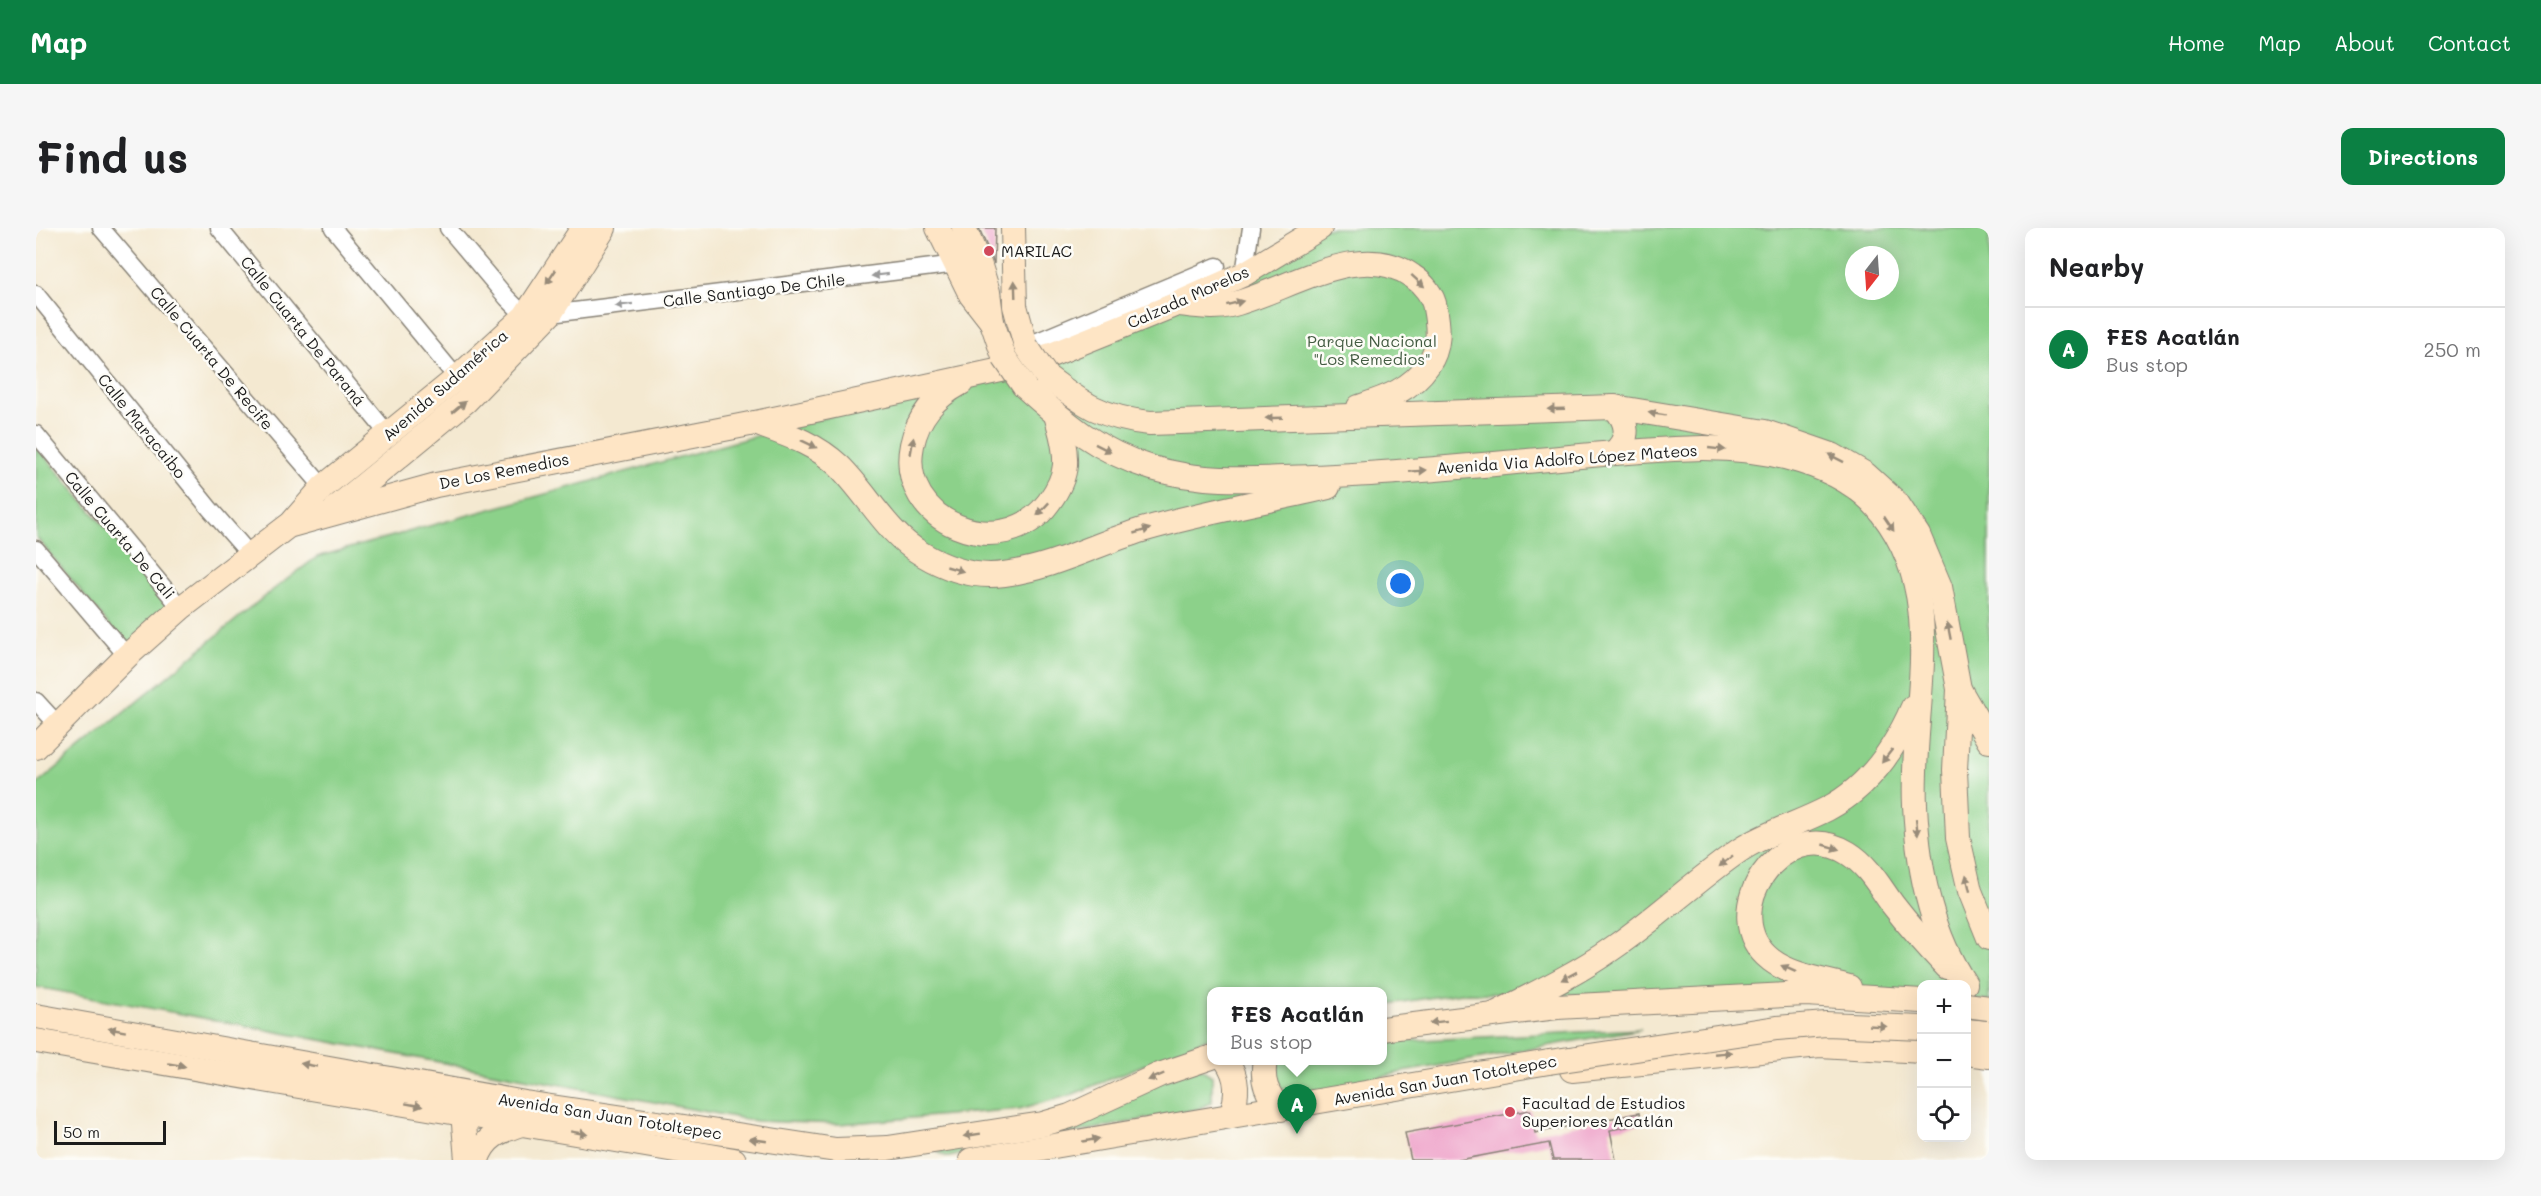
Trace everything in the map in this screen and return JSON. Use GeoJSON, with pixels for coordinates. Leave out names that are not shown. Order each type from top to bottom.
{"type":"FeatureCollection","features":[{"type":"Feature","properties":{"kind":"main road"},"geometry":{"type":"LineString","coordinates":[[938,228],[971,295],[992,322]]}},
{"type":"Feature","properties":{"kind":"main road"},"geometry":{"type":"LineString","coordinates":[[964,228],[985,284],[992,322]]}},
{"type":"Feature","properties":{"kind":"main road"},"geometry":{"type":"LineString","coordinates":[[1013,228],[1015,306],[1026,346],[1048,365]]}},
{"type":"Feature","properties":{"kind":"main road","name":"Calzada Morelos"},"geometry":{"type":"LineString","coordinates":[[1048,365],[1244,273],[1320,228]]}},
{"type":"Feature","properties":{"kind":"main road","name":"Avenida Sudamérica"},"geometry":{"type":"LineString","coordinates":[[288,526],[323,487],[457,378],[525,316],[586,233]]}},
{"type":"Feature","properties":{"kind":"main road","name":"Avenida Sudamérica"},"geometry":{"type":"LineString","coordinates":[[361,497],[414,444],[466,401],[550,314],[586,233]]}},
{"type":"Feature","properties":{"kind":"main road"},"geometry":{"type":"LineString","coordinates":[[1177,304],[1227,306],[1357,262],[1381,261],[1403,269],[1422,283],[1435,303],[1439,329],[1435,356],[1418,380],[1388,397],[1332,415]]}},
{"type":"Feature","properties":{"kind":"main road","name":"Avenida Via Adolfo López Mateos"},"geometry":{"type":"LineString","coordinates":[[992,322],[1004,357],[1024,386],[1088,440],[1121,457],[1154,469],[1192,477],[1227,480],[1385,474],[1614,453],[1705,448],[1758,453],[1803,463],[1851,485],[1880,510],[1898,536],[1918,586],[1924,634],[1914,803],[1922,873],[1934,921],[1950,962],[1962,980]]}},
{"type":"Feature","properties":{"kind":"main road","name":"Avenida Via Adolfo López Mateos"},"geometry":{"type":"LineString","coordinates":[[1048,365],[1095,410],[1121,420],[1150,423],[1614,407],[1765,432],[1832,455],[1865,474],[1897,504],[1918,535],[1940,587],[1959,689],[1955,770],[1958,838],[1970,891],[1989,938]]}},
{"type":"Feature","properties":{"kind":"main road","name":"De Los Remedios"},"geometry":{"type":"LineString","coordinates":[[36,747],[127,656],[181,608],[288,526],[329,513],[361,497],[436,485],[755,423],[976,375],[1048,365]]}},
{"type":"Feature","properties":{"kind":"main road"},"geometry":{"type":"LineString","coordinates":[[976,375],[949,390],[929,406],[915,429],[910,454],[914,480],[926,503],[945,521],[969,532],[995,534],[1021,527],[1042,512],[1057,490],[1065,466],[1063,440],[1056,415]]}},
{"type":"Feature","properties":{"kind":"main road"},"geometry":{"type":"LineString","coordinates":[[1614,407],[1624,417],[1627,430],[1623,444],[1614,453]]}},
{"type":"Feature","properties":{"kind":"main road"},"geometry":{"type":"LineString","coordinates":[[755,423],[819,450],[839,466],[898,534],[920,553],[947,568],[975,575],[1003,575],[1044,566],[1143,530],[1385,474]]}},
{"type":"Feature","properties":{"kind":"main road"},"geometry":{"type":"LineString","coordinates":[[414,444],[412,459],[415,468],[436,485]]}},
{"type":"Feature","properties":{"kind":"main road"},"geometry":{"type":"LineString","coordinates":[[350,465],[350,481],[361,497]]}},
{"type":"Feature","properties":{"kind":"main road"},"geometry":{"type":"LineString","coordinates":[[1493,1015],[1577,972],[1612,949],[1739,851],[1766,836],[1827,809],[1852,793],[1871,776],[1901,736],[1922,685]]}},
{"type":"Feature","properties":{"kind":"main road"},"geometry":{"type":"LineString","coordinates":[[1959,689],[1989,741]]}},
{"type":"Feature","properties":{"kind":"main road"},"geometry":{"type":"LineString","coordinates":[[1886,998],[1794,971],[1771,960],[1756,942],[1750,921],[1751,898],[1758,881],[1783,852],[1803,846],[1823,844],[1846,852],[1866,866],[1916,933],[1958,980]]}},
{"type":"Feature","properties":{"kind":"main road"},"geometry":{"type":"LineString","coordinates":[[1387,1028],[1557,1007],[1806,994],[1917,1001]]}},
{"type":"Feature","properties":{"kind":"main road","name":"Avenida Via Adolfo López Mateos"},"geometry":{"type":"LineString","coordinates":[[1971,994],[1989,1019]]}},
{"type":"Feature","properties":{"kind":"main road"},"geometry":{"type":"LineString","coordinates":[[1493,1015],[1558,1021],[1806,1008],[1827,1017],[1831,1029],[1828,1037],[1820,1045]]}},
{"type":"Feature","properties":{"kind":"main road","name":"Avenida San Juan Totoltepec"},"geometry":{"type":"LineString","coordinates":[[36,1016],[462,1102],[522,1123],[734,1160]]}},
{"type":"Feature","properties":{"kind":"main road","name":"Avenida San Juan Totoltepec"},"geometry":{"type":"LineString","coordinates":[[971,1160],[1549,1062],[1777,1028],[1826,1024],[1917,1028]]}},
{"type":"Feature","properties":{"kind":"main road"},"geometry":{"type":"LineString","coordinates":[[1971,1031],[1989,1033]]}},
{"type":"Feature","properties":{"kind":"main road","name":"Avenida San Juan Totoltepec"},"geometry":{"type":"LineString","coordinates":[[36,1041],[462,1102],[836,1150],[881,1148],[1043,1124],[1070,1116],[1159,1075],[1207,1059]]}},
{"type":"Feature","properties":{"kind":"main road"},"geometry":{"type":"LineString","coordinates":[[1498,1071],[1547,1073],[1682,1057],[1820,1045],[1917,1051]]}},
{"type":"Feature","properties":{"kind":"main road"},"geometry":{"type":"LineString","coordinates":[[1971,1054],[1989,1056]]}},
{"type":"Feature","properties":{"kind":"main road"},"geometry":{"type":"LineString","coordinates":[[1228,1065],[1236,1084],[1236,1100],[1231,1116]]}},
{"type":"Feature","properties":{"kind":"main road"},"geometry":{"type":"LineString","coordinates":[[1264,1065],[1265,1085],[1271,1099],[1281,1109]]}},
{"type":"Feature","properties":{"kind":"main road"},"geometry":{"type":"LineString","coordinates":[[462,1102],[467,1160]]}},
{"type":"Feature","properties":{"kind":"main road"},"geometry":{"type":"LineString","coordinates":[[477,1160],[482,1146],[496,1133],[522,1123]]}},
{"type":"Feature","properties":{"kind":"street","name":"Calle Cuarta De Recife"},"geometry":{"type":"LineString","coordinates":[[102,228],[323,487]]}},
{"type":"Feature","properties":{"kind":"street","name":"Calle Cuarta De Paraná"},"geometry":{"type":"LineString","coordinates":[[219,228],[388,434]]}},
{"type":"Feature","properties":{"kind":"street"},"geometry":{"type":"LineString","coordinates":[[333,228],[457,378]]}},
{"type":"Feature","properties":{"kind":"street"},"geometry":{"type":"LineString","coordinates":[[448,228],[525,316]]}},
{"type":"Feature","properties":{"kind":"street"},"geometry":{"type":"LineString","coordinates":[[1244,273],[1251,228]]}},
{"type":"Feature","properties":{"kind":"street","name":"Calle Santiago De Chile"},"geometry":{"type":"LineString","coordinates":[[550,314],[957,264]]}},
{"type":"Feature","properties":{"kind":"street"},"geometry":{"type":"LineString","coordinates":[[1026,346],[1217,266]]}},
{"type":"Feature","properties":{"kind":"street","name":"Calle Maracaibo"},"geometry":{"type":"LineString","coordinates":[[36,294],[210,509],[251,556]]}},
{"type":"Feature","properties":{"kind":"street","name":"Calle Cuarta De Cali"},"geometry":{"type":"LineString","coordinates":[[36,434],[181,608]]}},
{"type":"Feature","properties":{"kind":"street"},"geometry":{"type":"LineString","coordinates":[[36,549],[127,656]]}},
{"type":"Feature","properties":{"kind":"street"},"geometry":{"type":"LineString","coordinates":[[36,701],[58,725]]}},
{"type":"Feature","properties":{"kind":"green space","name":"Parque Nacional \"Los Remedios\""},"geometry":{"type":"Polygon","coordinates":[[[1320,228],[1989,228],[1989,1001],[1971,1000],[1971,980],[1917,980],[1917,1000],[1461,993],[1387,1004],[1387,987],[1207,987],[1207,1039],[1071,1095],[1019,1109],[840,1124],[756,1121],[36,987],[36,785],[266,595],[317,557],[792,426],[1075,353],[1320,228]]]}},
{"type":"Feature","properties":{"kind":"green space"},"geometry":{"type":"Polygon","coordinates":[[[36,446],[173,607],[128,648],[36,537],[36,446]]]}},
{"type":"Feature","properties":{"kind":"green space"},"geometry":{"type":"Polygon","coordinates":[[[1641,1029],[1398,1073],[1318,1093],[1285,1090],[1275,1082],[1276,1065],[1387,1065],[1387,1042],[1641,1029]]]}},
{"type":"Feature","properties":{"kind":"green space"},"geometry":{"type":"Polygon","coordinates":[[[1198,1067],[1212,1076],[1212,1102],[1198,1109],[948,1157],[937,1152],[963,1143],[1007,1142],[1198,1067]]]}},
{"type":"Feature","properties":{"kind":"building"},"geometry":{"type":"Polygon","coordinates":[[[979,228],[995,228],[994,264],[993,261],[979,228]]]}},
{"type":"Feature","properties":{"kind":"building"},"geometry":{"type":"Polygon","coordinates":[[[1530,1110],[1535,1133],[1639,1113],[1641,1124],[1610,1130],[1616,1160],[1553,1160],[1549,1143],[1459,1160],[1411,1160],[1405,1133],[1530,1110]]]}},
{"type":"Feature","properties":{"kind":"place","name":"MARILAC"},"geometry":{"type":"Point","coordinates":[989,251]}},
{"type":"Feature","properties":{"kind":"place","name":"Facultad de Estudios Superiores Acatlán"},"geometry":{"type":"Point","coordinates":[1510,1112]}},
{"type":"Feature","properties":{"kind":"place","name":"FES Acatlán"},"geometry":{"type":"Point","coordinates":[1297,1134]}}]}
